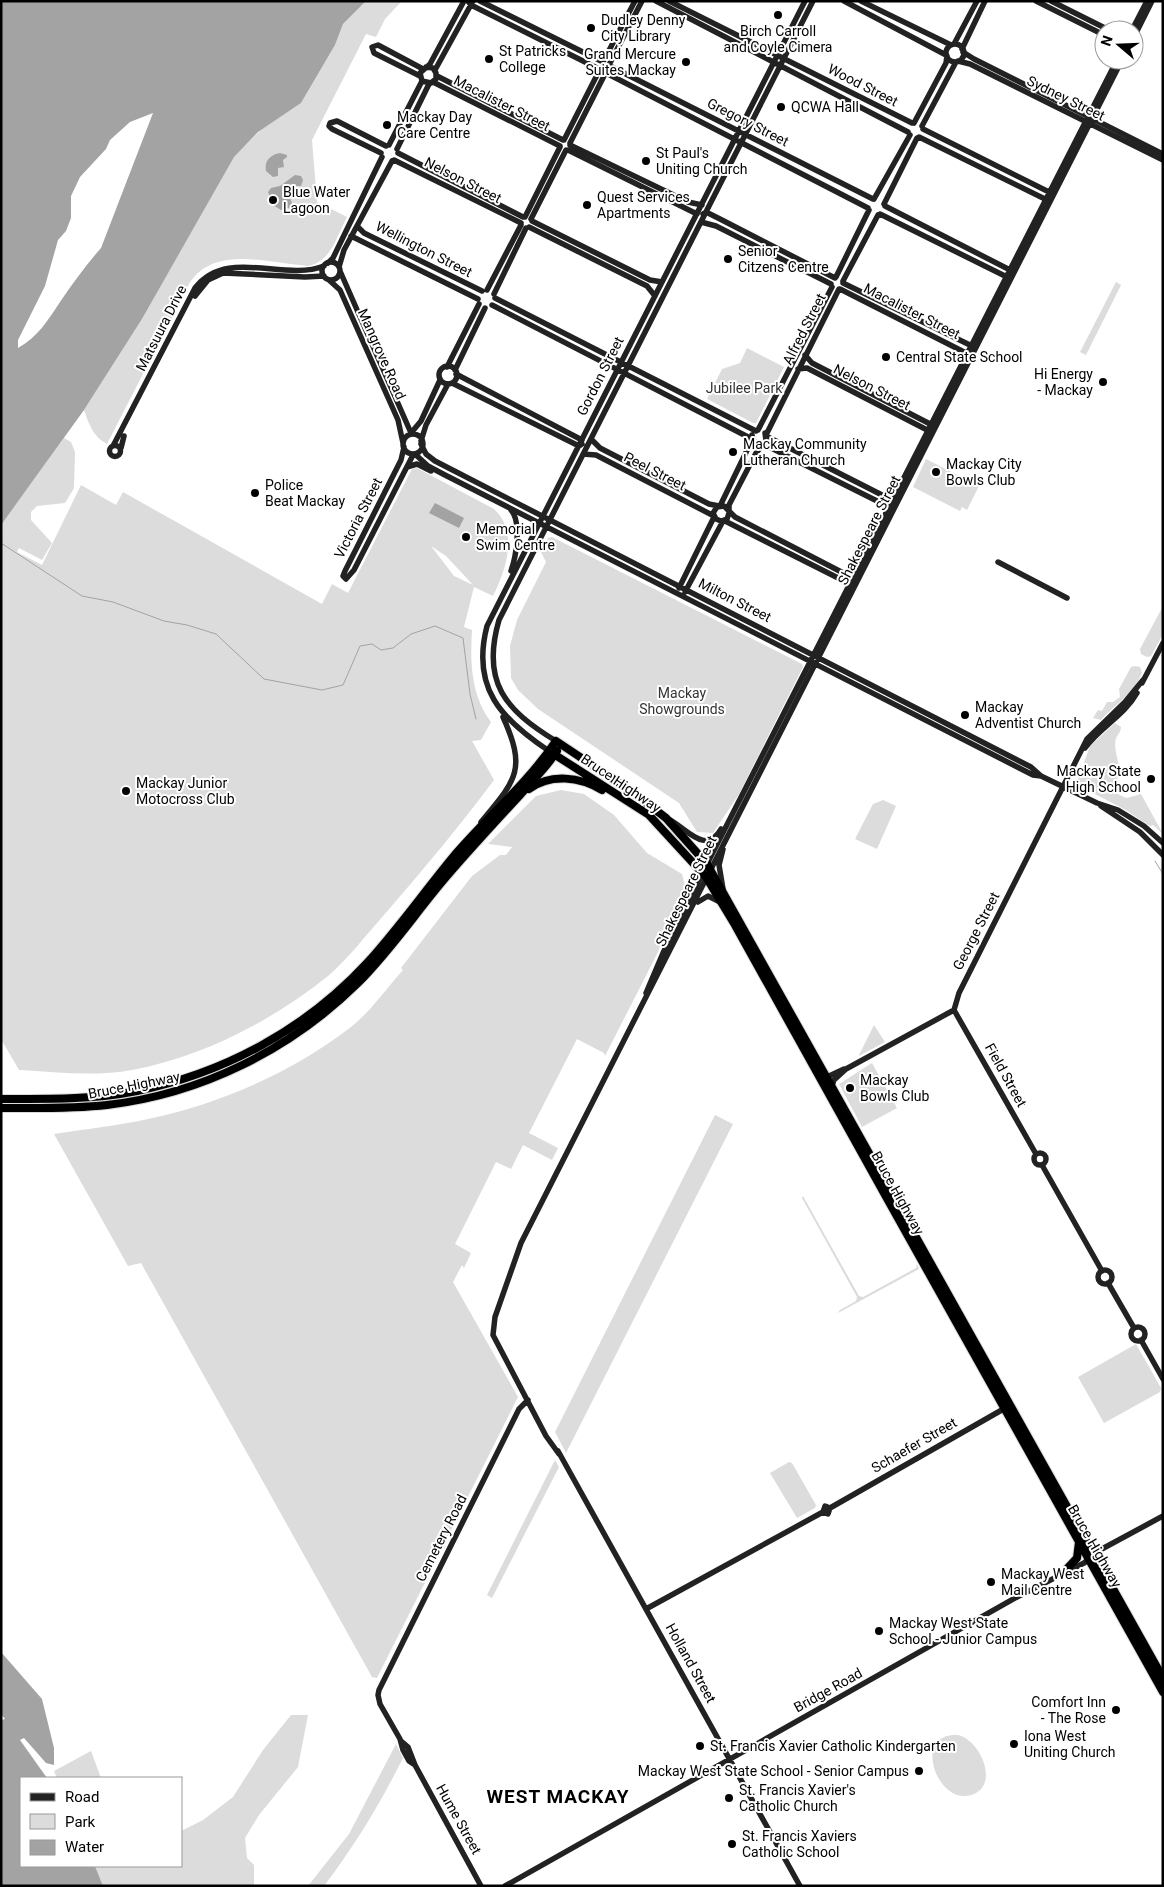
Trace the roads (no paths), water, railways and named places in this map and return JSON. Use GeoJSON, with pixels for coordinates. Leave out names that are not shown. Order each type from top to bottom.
{"type":"FeatureCollection","features":[{"type":"Feature","properties":{"kind":"highway","name":"Bruce Highway"},"geometry":{"type":"LineString","coordinates":[[1,1108],[108,1105],[161,1095],[227,1072],[283,1043],[322,1016],[359,982],[447,876],[518,798],[558,743],[631,791],[666,818],[706,871],[847,1128],[1008,1407],[1079,1542],[1091,1557],[1163,1678]]}},
{"type":"Feature","properties":{"kind":"highway","name":"Bruce Highway"},"geometry":{"type":"LineString","coordinates":[[552,753],[649,815],[723,890],[1091,1557],[1163,1692]]}},
{"type":"Feature","properties":{"kind":"highway","name":"Bruce Highway"},"geometry":{"type":"LineString","coordinates":[[1,1099],[44,1099],[136,1091],[190,1077],[228,1063],[276,1038],[321,1005],[368,962],[461,847],[552,753]]}},
{"type":"Feature","properties":{"kind":"highway"},"geometry":{"type":"LineString","coordinates":[[518,798],[533,786],[548,780],[577,780],[598,788],[663,829]]}},
{"type":"Feature","properties":{"kind":"highway"},"geometry":{"type":"LineString","coordinates":[[799,1027],[819,1068],[818,1076]]}},
{"type":"Feature","properties":{"kind":"highway"},"geometry":{"type":"LineString","coordinates":[[827,1077],[826,1084],[843,1115],[847,1128]]}},
{"type":"Feature","properties":{"kind":"highway"},"geometry":{"type":"LineString","coordinates":[[1064,1572],[1076,1558],[1079,1542]]}},
{"type":"Feature","properties":{"kind":"street"},"geometry":{"type":"LineString","coordinates":[[464,1],[425,68],[333,258],[322,271],[327,278],[337,278],[341,255],[393,160],[471,3],[597,70]]}},
{"type":"Feature","properties":{"kind":"street"},"geometry":{"type":"LineString","coordinates":[[481,304],[447,367],[440,371],[440,380],[421,421],[406,437],[404,445],[415,455],[421,449],[421,442],[456,372],[481,304],[485,291],[524,223],[565,145],[606,75],[607,63],[635,1]]}},
{"type":"Feature","properties":{"kind":"street"},"geometry":{"type":"LineString","coordinates":[[492,305],[524,223],[531,220],[597,70],[607,63],[642,1]]}},
{"type":"Feature","properties":{"kind":"street","name":"Wood Street"},"geometry":{"type":"LineString","coordinates":[[656,1],[776,59],[784,59],[923,128]]}},
{"type":"Feature","properties":{"kind":"street","name":"Wood Street"},"geometry":{"type":"LineString","coordinates":[[669,1],[776,59],[781,65],[918,137]]}},
{"type":"Feature","properties":{"kind":"street","name":"Gordon Street"},"geometry":{"type":"LineString","coordinates":[[552,753],[520,732],[498,706],[483,673],[482,651],[486,626],[544,516],[805,1]]}},
{"type":"Feature","properties":{"kind":"street","name":"Gordon Street"},"geometry":{"type":"LineString","coordinates":[[558,743],[522,719],[512,709],[496,678],[492,657],[499,620],[552,520],[583,454],[813,1]]}},
{"type":"Feature","properties":{"kind":"street"},"geometry":{"type":"LineString","coordinates":[[844,1],[946,55],[950,60],[957,61]]}},
{"type":"Feature","properties":{"kind":"street"},"geometry":{"type":"LineString","coordinates":[[861,1],[944,44],[963,50]]}},
{"type":"Feature","properties":{"kind":"street"},"geometry":{"type":"LineString","coordinates":[[977,1],[952,45],[947,49],[946,63],[868,209],[871,214],[879,215],[1009,278]]}},
{"type":"Feature","properties":{"kind":"street"},"geometry":{"type":"LineString","coordinates":[[879,215],[963,50],[985,1]]}},
{"type":"Feature","properties":{"kind":"street"},"geometry":{"type":"LineString","coordinates":[[1036,1],[1094,31]]}},
{"type":"Feature","properties":{"kind":"street"},"geometry":{"type":"LineString","coordinates":[[1052,1],[1094,22]]}},
{"type":"Feature","properties":{"kind":"street"},"geometry":{"type":"LineString","coordinates":[[1137,20],[1147,1]]}},
{"type":"Feature","properties":{"kind":"street"},"geometry":{"type":"LineString","coordinates":[[1142,20],[1152,1]]}},
{"type":"Feature","properties":{"kind":"street","name":"Gregory Street"},"geometry":{"type":"LineString","coordinates":[[483,11],[483,3],[607,63],[811,169],[874,199]]}},
{"type":"Feature","properties":{"kind":"street"},"geometry":{"type":"LineString","coordinates":[[421,78],[374,53],[372,47],[378,45],[425,68]]}},
{"type":"Feature","properties":{"kind":"street","name":"Sydney Street"},"geometry":{"type":"LineString","coordinates":[[963,50],[1031,92]]}},
{"type":"Feature","properties":{"kind":"street"},"geometry":{"type":"LineString","coordinates":[[396,64],[400,57]]}},
{"type":"Feature","properties":{"kind":"street","name":"Sydney Street"},"geometry":{"type":"LineString","coordinates":[[957,61],[970,64],[1163,154]]}},
{"type":"Feature","properties":{"kind":"street","name":"Macalister Street"},"geometry":{"type":"LineString","coordinates":[[425,68],[565,145]]}},
{"type":"Feature","properties":{"kind":"street","name":"Gregory Street"},"geometry":{"type":"LineString","coordinates":[[597,70],[742,142],[868,209]]}},
{"type":"Feature","properties":{"kind":"street","name":"Shakespeare Street"},"geometry":{"type":"LineString","coordinates":[[638,1011],[663,953],[706,871],[738,803],[815,659],[885,515],[902,493],[911,470],[1052,194],[1112,70]]}},
{"type":"Feature","properties":{"kind":"street","name":"Shakespeare Street"},"geometry":{"type":"LineString","coordinates":[[1089,120],[1116,70]]}},
{"type":"Feature","properties":{"kind":"street","name":"Macalister Street"},"geometry":{"type":"LineString","coordinates":[[421,78],[565,145],[686,205],[697,214]]}},
{"type":"Feature","properties":{"kind":"street","name":"Sydney Street"},"geometry":{"type":"LineString","coordinates":[[1089,120],[1163,160]]}},
{"type":"Feature","properties":{"kind":"street"},"geometry":{"type":"LineString","coordinates":[[382,155],[332,129],[329,126],[330,123],[336,121],[388,145]]}},
{"type":"Feature","properties":{"kind":"street"},"geometry":{"type":"LineString","coordinates":[[923,128],[1052,194]]}},
{"type":"Feature","properties":{"kind":"street"},"geometry":{"type":"LineString","coordinates":[[918,137],[1048,201]]}},
{"type":"Feature","properties":{"kind":"street","name":"Nelson Street"},"geometry":{"type":"LineString","coordinates":[[388,145],[524,223]]}},
{"type":"Feature","properties":{"kind":"street","name":"Nelson Street"},"geometry":{"type":"LineString","coordinates":[[382,155],[648,283],[662,282]]}},
{"type":"Feature","properties":{"kind":"street"},"geometry":{"type":"LineString","coordinates":[[807,176],[811,169]]}},
{"type":"Feature","properties":{"kind":"street"},"geometry":{"type":"LineString","coordinates":[[1037,195],[1040,188]]}},
{"type":"Feature","properties":{"kind":"street"},"geometry":{"type":"LineString","coordinates":[[697,214],[703,211],[717,190]]}},
{"type":"Feature","properties":{"kind":"street"},"geometry":{"type":"LineString","coordinates":[[874,199],[880,199],[884,205],[1012,272]]}},
{"type":"Feature","properties":{"kind":"street","name":"Macalister Street"},"geometry":{"type":"LineString","coordinates":[[686,205],[702,205]]}},
{"type":"Feature","properties":{"kind":"street","name":"Alfred Street"},"geometry":{"type":"LineString","coordinates":[[752,440],[868,209]]}},
{"type":"Feature","properties":{"kind":"street"},"geometry":{"type":"LineString","coordinates":[[683,242],[699,217],[706,212],[841,286]]}},
{"type":"Feature","properties":{"kind":"street","name":"Alfred Street"},"geometry":{"type":"LineString","coordinates":[[762,444],[805,355],[879,215]]}},
{"type":"Feature","properties":{"kind":"street"},"geometry":{"type":"LineString","coordinates":[[716,226],[713,221],[720,218]]}},
{"type":"Feature","properties":{"kind":"street","name":"Nelson Street"},"geometry":{"type":"LineString","coordinates":[[531,220],[648,283],[655,296]]}},
{"type":"Feature","properties":{"kind":"street"},"geometry":{"type":"LineString","coordinates":[[701,222],[716,226],[841,286]]}},
{"type":"Feature","properties":{"kind":"street","name":"Wellington Street"},"geometry":{"type":"LineString","coordinates":[[357,226],[364,233],[495,296]]}},
{"type":"Feature","properties":{"kind":"street","name":"Wellington Street"},"geometry":{"type":"LineString","coordinates":[[352,236],[481,304]]}},
{"type":"Feature","properties":{"kind":"street"},"geometry":{"type":"LineString","coordinates":[[326,264],[335,264],[339,269]]}},
{"type":"Feature","properties":{"kind":"street","name":"Matsuura Drive"},"geometry":{"type":"LineString","coordinates":[[113,446],[195,288],[206,276],[229,268],[305,271],[326,264]]}},
{"type":"Feature","properties":{"kind":"street"},"geometry":{"type":"LineString","coordinates":[[997,272],[1001,266]]}},
{"type":"Feature","properties":{"kind":"street","name":"Mangrove Road"},"geometry":{"type":"LineString","coordinates":[[339,269],[411,433]]}},
{"type":"Feature","properties":{"kind":"street","name":"Matsuura Drive"},"geometry":{"type":"LineString","coordinates":[[120,448],[122,439],[193,300],[201,286],[208,280],[229,273],[327,278]]}},
{"type":"Feature","properties":{"kind":"street","name":"Mangrove Road"},"geometry":{"type":"LineString","coordinates":[[327,278],[340,290],[399,422],[404,445]]}},
{"type":"Feature","properties":{"kind":"street","name":"Macalister Street"},"geometry":{"type":"LineString","coordinates":[[841,286],[974,347]]}},
{"type":"Feature","properties":{"kind":"street","name":"Macalister Street"},"geometry":{"type":"LineString","coordinates":[[841,286],[970,355]]}},
{"type":"Feature","properties":{"kind":"street"},"geometry":{"type":"LineString","coordinates":[[495,296],[621,363],[757,430],[884,496],[894,498]]}},
{"type":"Feature","properties":{"kind":"street"},"geometry":{"type":"LineString","coordinates":[[481,304],[492,305],[752,440],[755,444],[762,444],[892,507]]}},
{"type":"Feature","properties":{"kind":"street"},"geometry":{"type":"LineString","coordinates":[[958,349],[962,341]]}},
{"type":"Feature","properties":{"kind":"street","name":"Nelson Street"},"geometry":{"type":"LineString","coordinates":[[805,355],[812,363],[932,429]]}},
{"type":"Feature","properties":{"kind":"street"},"geometry":{"type":"LineString","coordinates":[[447,367],[582,440]]}},
{"type":"Feature","properties":{"kind":"street","name":"Nelson Street"},"geometry":{"type":"LineString","coordinates":[[798,369],[807,368],[921,423]]}},
{"type":"Feature","properties":{"kind":"street"},"geometry":{"type":"LineString","coordinates":[[440,380],[579,446],[596,430]]}},
{"type":"Feature","properties":{"kind":"street"},"geometry":{"type":"LineString","coordinates":[[411,433],[417,435],[421,442]]}},
{"type":"Feature","properties":{"kind":"street","name":"Peel Street"},"geometry":{"type":"LineString","coordinates":[[591,439],[600,448],[628,463],[708,504],[719,506]]}},
{"type":"Feature","properties":{"kind":"street"},"geometry":{"type":"LineString","coordinates":[[676,592],[714,516],[715,509],[719,506],[752,440]]}},
{"type":"Feature","properties":{"kind":"street","name":"Milton Street"},"geometry":{"type":"LineString","coordinates":[[421,442],[430,458],[686,589],[815,659],[998,754],[1033,775],[1041,776],[1097,803],[1140,832],[1162,854]]}},
{"type":"Feature","properties":{"kind":"street"},"geometry":{"type":"LineString","coordinates":[[683,596],[729,512],[730,505],[762,444]]}},
{"type":"Feature","properties":{"kind":"street"},"geometry":{"type":"LineString","coordinates":[[118,445],[120,448],[120,454],[114,456],[110,452],[113,446],[118,445]]}},
{"type":"Feature","properties":{"kind":"street","name":"Victoria Street"},"geometry":{"type":"LineString","coordinates":[[404,445],[401,460],[345,571],[344,576],[346,579],[354,570],[415,455]]}},
{"type":"Feature","properties":{"kind":"street","name":"Peel Street"},"geometry":{"type":"LineString","coordinates":[[583,454],[596,455],[714,516]]}},
{"type":"Feature","properties":{"kind":"street","name":"Milton Street"},"geometry":{"type":"LineString","coordinates":[[415,455],[428,466],[449,478],[539,524],[815,659]]}},
{"type":"Feature","properties":{"kind":"street"},"geometry":{"type":"LineString","coordinates":[[625,469],[628,463]]}},
{"type":"Feature","properties":{"kind":"street"},"geometry":{"type":"LineString","coordinates":[[407,467],[417,464],[449,478]]}},
{"type":"Feature","properties":{"kind":"street"},"geometry":{"type":"LineString","coordinates":[[654,484],[658,478]]}},
{"type":"Feature","properties":{"kind":"street","name":"Shakespeare Street"},"geometry":{"type":"LineString","coordinates":[[494,1318],[521,1243],[638,1011],[692,910],[706,871],[725,840],[892,507],[894,498],[907,479]]}},
{"type":"Feature","properties":{"kind":"street"},"geometry":{"type":"LineString","coordinates":[[881,503],[884,496]]}},
{"type":"Feature","properties":{"kind":"street"},"geometry":{"type":"LineString","coordinates":[[719,506],[726,507],[729,512],[843,577]]}},
{"type":"Feature","properties":{"kind":"street"},"geometry":{"type":"LineString","coordinates":[[502,594],[516,559],[517,522],[514,513],[508,508]]}},
{"type":"Feature","properties":{"kind":"street"},"geometry":{"type":"LineString","coordinates":[[714,516],[852,581]]}},
{"type":"Feature","properties":{"kind":"street"},"geometry":{"type":"LineString","coordinates":[[998,562],[1067,598]]}},
{"type":"Feature","properties":{"kind":"street","name":"George Street"},"geometry":{"type":"LineString","coordinates":[[954,1010],[956,998],[1092,732],[1117,714],[1143,680],[1163,642]]}},
{"type":"Feature","properties":{"kind":"street"},"geometry":{"type":"LineString","coordinates":[[461,847],[507,791],[515,773],[517,764],[514,741],[498,706]]}},
{"type":"Feature","properties":{"kind":"street"},"geometry":{"type":"LineString","coordinates":[[666,818],[683,827],[697,839],[706,842],[713,840],[718,834],[738,803]]}},
{"type":"Feature","properties":{"kind":"street","name":"Milton Street"},"geometry":{"type":"LineString","coordinates":[[1097,803],[1116,808],[1163,843]]}},
{"type":"Feature","properties":{"kind":"street"},"geometry":{"type":"LineString","coordinates":[[723,890],[719,865],[725,840]]}},
{"type":"Feature","properties":{"kind":"street"},"geometry":{"type":"LineString","coordinates":[[692,910],[700,899],[708,896],[724,905]]}},
{"type":"Feature","properties":{"kind":"street"},"geometry":{"type":"LineString","coordinates":[[827,1077],[846,1069],[954,1010]]}},
{"type":"Feature","properties":{"kind":"street","name":"Field Street"},"geometry":{"type":"LineString","coordinates":[[954,1010],[1036,1154],[1042,1153],[1045,1157],[1042,1165],[1102,1271]]}},
{"type":"Feature","properties":{"kind":"street"},"geometry":{"type":"LineString","coordinates":[[832,1086],[834,1080],[846,1069]]}},
{"type":"Feature","properties":{"kind":"street"},"geometry":{"type":"LineString","coordinates":[[1107,1270],[1111,1274],[1111,1279],[1108,1282],[1103,1283],[1099,1280],[1102,1271],[1107,1270]]}},
{"type":"Feature","properties":{"kind":"street"},"geometry":{"type":"LineString","coordinates":[[1108,1282],[1134,1328]]}},
{"type":"Feature","properties":{"kind":"street","name":"Holland Street"},"geometry":{"type":"LineString","coordinates":[[494,1318],[492,1331],[494,1341],[800,1886]]}},
{"type":"Feature","properties":{"kind":"street"},"geometry":{"type":"LineString","coordinates":[[1134,1328],[1140,1328],[1144,1331],[1144,1337],[1141,1340]]}},
{"type":"Feature","properties":{"kind":"street"},"geometry":{"type":"LineString","coordinates":[[1134,1328],[1131,1332],[1132,1337],[1136,1341],[1141,1340]]}},
{"type":"Feature","properties":{"kind":"street"},"geometry":{"type":"LineString","coordinates":[[1141,1340],[1163,1379]]}},
{"type":"Feature","properties":{"kind":"street","name":"Cemetery Road"},"geometry":{"type":"LineString","coordinates":[[379,1690],[519,1409],[528,1400]]}},
{"type":"Feature","properties":{"kind":"street","name":"Schaefer Street"},"geometry":{"type":"LineString","coordinates":[[646,1609],[823,1512],[825,1506],[830,1508],[1008,1407]]}},
{"type":"Feature","properties":{"kind":"street","name":"Bridge Road"},"geometry":{"type":"LineString","coordinates":[[505,1886],[1163,1516]]}},
{"type":"Feature","properties":{"kind":"street","name":"Hume Street"},"geometry":{"type":"LineString","coordinates":[[379,1690],[378,1699],[400,1739],[409,1761],[415,1765],[482,1886]]}},
{"type":"Feature","properties":{"kind":"water"},"geometry":{"type":"Polygon","coordinates":[[[1,1],[366,1],[343,24],[335,45],[301,103],[258,132],[234,157],[142,319],[84,410],[1,525],[1,1]],[[153,113],[130,122],[110,140],[106,149],[80,177],[71,196],[71,218],[66,231],[58,240],[45,286],[18,340],[18,348],[42,328],[101,248],[153,113]]]}},
{"type":"Feature","properties":{"kind":"water"},"geometry":{"type":"Polygon","coordinates":[[[280,153],[287,155],[287,157],[283,160],[284,167],[278,168],[278,176],[273,177],[266,171],[266,164],[273,155],[280,153]]]}},
{"type":"Feature","properties":{"kind":"water"},"geometry":{"type":"Polygon","coordinates":[[[295,175],[301,176],[303,180],[301,186],[292,186],[290,189],[289,194],[293,207],[281,210],[273,205],[268,192],[271,188],[280,186],[295,175]]]}},
{"type":"Feature","properties":{"kind":"water"},"geometry":{"type":"Polygon","coordinates":[[[435,503],[464,518],[459,528],[429,513],[435,503]]]}},
{"type":"Feature","properties":{"kind":"water"},"geometry":{"type":"Polygon","coordinates":[[[1,1652],[42,1699],[54,1748],[54,1765],[46,1763],[24,1738],[20,1740],[46,1777],[20,1777],[20,1867],[95,1867],[103,1886],[1,1886],[1,1720],[5,1719],[1,1714],[1,1652]]]}},
{"type":"Feature","properties":{"kind":"waterway"},"geometry":{"type":"LineString","coordinates":[[1,543],[82,596],[113,602],[164,621],[187,625],[216,634],[264,679],[322,690],[343,685],[360,646],[372,644],[381,650],[393,648],[411,634],[435,626],[463,638],[470,694],[476,719]]}},
{"type":"Feature","properties":{"kind":"waterway"},"geometry":{"type":"LineString","coordinates":[[1155,861],[1163,874]]}},
{"type":"Feature","properties":{"kind":"place","name":"Birch Carroll and Coyle Cimera"},"geometry":{"type":"Point","coordinates":[778,15]}},
{"type":"Feature","properties":{"kind":"place","name":"Dudley Denny City Library"},"geometry":{"type":"Point","coordinates":[591,28]}},
{"type":"Feature","properties":{"kind":"place","name":"St Patricks College"},"geometry":{"type":"Point","coordinates":[489,59]}},
{"type":"Feature","properties":{"kind":"place","name":"Grand Mercure Suites Mackay"},"geometry":{"type":"Point","coordinates":[686,62]}},
{"type":"Feature","properties":{"kind":"place","name":"QCWA Hall"},"geometry":{"type":"Point","coordinates":[781,107]}},
{"type":"Feature","properties":{"kind":"place","name":"Mackay Day Care Centre"},"geometry":{"type":"Point","coordinates":[387,125]}},
{"type":"Feature","properties":{"kind":"place","name":"St Paul's Uniting Church"},"geometry":{"type":"Point","coordinates":[646,161]}},
{"type":"Feature","properties":{"kind":"place","name":"Blue Water Lagoon"},"geometry":{"type":"Point","coordinates":[273,200]}},
{"type":"Feature","properties":{"kind":"place","name":"Quest Services Apartments"},"geometry":{"type":"Point","coordinates":[587,205]}},
{"type":"Feature","properties":{"kind":"place","name":"Senior Citzens Centre"},"geometry":{"type":"Point","coordinates":[728,259]}},
{"type":"Feature","properties":{"kind":"place","name":"Central State School"},"geometry":{"type":"Point","coordinates":[886,357]}},
{"type":"Feature","properties":{"kind":"place","name":"Hi Energy - Mackay"},"geometry":{"type":"Point","coordinates":[1103,382]}},
{"type":"Feature","properties":{"kind":"place","name":"Mackay Community Lutheran Church"},"geometry":{"type":"Point","coordinates":[733,452]}},
{"type":"Feature","properties":{"kind":"place","name":"Mackay City Bowls Club"},"geometry":{"type":"Point","coordinates":[936,472]}},
{"type":"Feature","properties":{"kind":"place","name":"Police Beat Mackay"},"geometry":{"type":"Point","coordinates":[255,493]}},
{"type":"Feature","properties":{"kind":"place","name":"Memorial Swim Centre"},"geometry":{"type":"Point","coordinates":[466,537]}},
{"type":"Feature","properties":{"kind":"place","name":"Mackay Adventist Church"},"geometry":{"type":"Point","coordinates":[965,715]}},
{"type":"Feature","properties":{"kind":"place","name":"Mackay State High School"},"geometry":{"type":"Point","coordinates":[1151,779]}},
{"type":"Feature","properties":{"kind":"place","name":"Mackay Junior Motocross Club"},"geometry":{"type":"Point","coordinates":[126,791]}},
{"type":"Feature","properties":{"kind":"place","name":"Mackay Bowls Club"},"geometry":{"type":"Point","coordinates":[850,1088]}},
{"type":"Feature","properties":{"kind":"place","name":"Mackay West Mail Centre"},"geometry":{"type":"Point","coordinates":[991,1582]}},
{"type":"Feature","properties":{"kind":"place","name":"Mackay West State School - Junior Campus"},"geometry":{"type":"Point","coordinates":[879,1631]}},
{"type":"Feature","properties":{"kind":"place","name":"Comfort Inn - The Rose"},"geometry":{"type":"Point","coordinates":[1116,1710]}},
{"type":"Feature","properties":{"kind":"place","name":"Iona West Uniting Church"},"geometry":{"type":"Point","coordinates":[1014,1744]}},
{"type":"Feature","properties":{"kind":"place","name":"St. Francis Xavier Catholic Kindergarten"},"geometry":{"type":"Point","coordinates":[700,1746]}},
{"type":"Feature","properties":{"kind":"place","name":"Mackay West State School - Senior Campus"},"geometry":{"type":"Point","coordinates":[919,1771]}},
{"type":"Feature","properties":{"kind":"place","name":"St. Francis Xavier's Catholic Church"},"geometry":{"type":"Point","coordinates":[729,1798]}},
{"type":"Feature","properties":{"kind":"place","name":"St. Francis Xaviers Catholic School"},"geometry":{"type":"Point","coordinates":[732,1844]}},
{"type":"Feature","properties":{"kind":"district","name":"WEST MACKAY"},"geometry":{"type":"Point","coordinates":[558,1796]}},
{"type":"Feature","properties":{"kind":"park label","name":"Jubilee Park"},"geometry":{"type":"Point","coordinates":[744,388]}},
{"type":"Feature","properties":{"kind":"park label","name":"Mackay Showgrounds"},"geometry":{"type":"Point","coordinates":[682,702]}}]}
